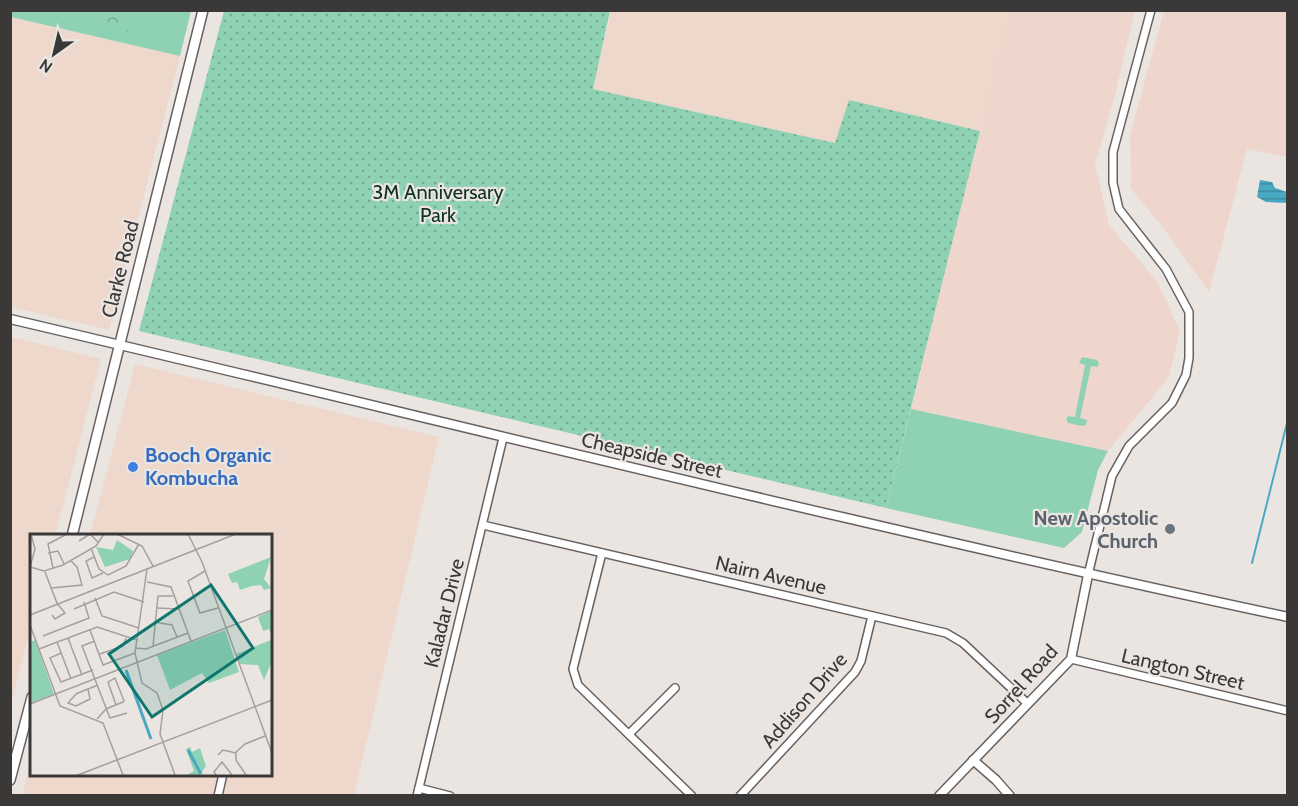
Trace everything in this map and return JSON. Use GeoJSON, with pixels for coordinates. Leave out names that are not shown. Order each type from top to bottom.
{"type":"FeatureCollection","features":[{"type":"Feature","properties":{"kind":"main road","name":"Clarke Road"},"geometry":{"type":"LineString","coordinates":[[73,534],[203,10]]}},
{"type":"Feature","properties":{"kind":"main road"},"geometry":{"type":"LineString","coordinates":[[10,780],[30,705]]}},
{"type":"Feature","properties":{"kind":"street"},"geometry":{"type":"LineString","coordinates":[[1088,575],[1112,476],[1129,446],[1172,403],[1186,375],[1189,358],[1189,312],[1166,268],[1119,209],[1113,183],[1113,152],[1151,10]]}},
{"type":"Feature","properties":{"kind":"street","name":"Cheapside Street"},"geometry":{"type":"LineString","coordinates":[[10,319],[503,438],[1088,575],[1287,617]]}},
{"type":"Feature","properties":{"kind":"street","name":"Kaladar Drive"},"geometry":{"type":"LineString","coordinates":[[418,792],[503,438]]}},
{"type":"Feature","properties":{"kind":"street","name":"Nairn Avenue"},"geometry":{"type":"LineString","coordinates":[[483,525],[946,633],[963,644],[1027,703]]}},
{"type":"Feature","properties":{"kind":"street"},"geometry":{"type":"LineString","coordinates":[[602,553],[573,669],[578,685],[692,795]]}},
{"type":"Feature","properties":{"kind":"street","name":"Sorrel Road"},"geometry":{"type":"LineString","coordinates":[[939,795],[1071,659],[1088,575]]}},
{"type":"Feature","properties":{"kind":"street","name":"Addison Drive"},"geometry":{"type":"LineString","coordinates":[[740,795],[855,672],[861,661],[872,616]]}},
{"type":"Feature","properties":{"kind":"street","name":"Langton Street"},"geometry":{"type":"LineString","coordinates":[[1071,659],[1287,711]]}},
{"type":"Feature","properties":{"kind":"street"},"geometry":{"type":"LineString","coordinates":[[629,734],[675,688]]}},
{"type":"Feature","properties":{"kind":"street"},"geometry":{"type":"LineString","coordinates":[[973,760],[1010,795]]}},
{"type":"Feature","properties":{"kind":"street"},"geometry":{"type":"LineString","coordinates":[[218,795],[223,776]]}},
{"type":"Feature","properties":{"kind":"street"},"geometry":{"type":"LineString","coordinates":[[418,792],[450,795]]}},
{"type":"Feature","properties":{"kind":"shaded area"},"geometry":{"type":"Polygon","coordinates":[[[611,11],[1010,11],[980,131],[850,101],[835,143],[593,89],[611,11]]]}},
{"type":"Feature","properties":{"kind":"shaded area"},"geometry":{"type":"Polygon","coordinates":[[[1010,11],[1135,11],[1115,95],[1095,164],[1109,225],[1157,281],[1180,331],[1169,377],[1108,451],[911,409],[1010,11]]]}},
{"type":"Feature","properties":{"kind":"shaded area"},"geometry":{"type":"Polygon","coordinates":[[[1164,11],[1287,11],[1287,157],[1247,149],[1209,292],[1161,225],[1131,189],[1130,135],[1164,11]]]}},
{"type":"Feature","properties":{"kind":"shaded area"},"geometry":{"type":"Polygon","coordinates":[[[10,17],[180,56],[109,330],[11,307],[10,17]]]}},
{"type":"Feature","properties":{"kind":"shaded area"},"geometry":{"type":"Polygon","coordinates":[[[11,337],[101,359],[56,534],[30,534],[30,629],[11,705],[11,337]]]}},
{"type":"Feature","properties":{"kind":"shaded area"},"geometry":{"type":"Polygon","coordinates":[[[135,364],[439,437],[354,795],[22,796],[30,764],[30,776],[272,776],[272,534],[91,534],[135,364]]]}},
{"type":"Feature","properties":{"kind":"green space"},"geometry":{"type":"Polygon","coordinates":[[[142,10],[128,32],[98,18],[68,15],[60,11],[142,10]]]}},
{"type":"Feature","properties":{"kind":"green space"},"geometry":{"type":"Polygon","coordinates":[[[10,11],[191,11],[180,56],[11,17],[10,11]]]}},
{"type":"Feature","properties":{"kind":"green space","name":"3M Anniversary Park"},"geometry":{"type":"Polygon","coordinates":[[[224,11],[610,11],[593,89],[835,143],[849,100],[980,131],[886,508],[139,331],[224,11]]]}},
{"type":"Feature","properties":{"kind":"green space"},"geometry":{"type":"Polygon","coordinates":[[[1082,357],[1097,360],[1099,363],[1098,367],[1091,366],[1080,418],[1087,420],[1086,425],[1082,426],[1068,423],[1066,419],[1068,416],[1075,417],[1085,365],[1079,363],[1082,357]]]}},
{"type":"Feature","properties":{"kind":"green space"},"geometry":{"type":"Polygon","coordinates":[[[911,409],[1108,451],[1098,470],[1082,532],[1064,548],[886,508],[911,409]]]}},
{"type":"Feature","properties":{"kind":"water"},"geometry":{"type":"Polygon","coordinates":[[[1260,180],[1272,182],[1275,188],[1287,192],[1287,203],[1266,202],[1257,197],[1260,180]]]}},
{"type":"Feature","properties":{"kind":"waterway"},"geometry":{"type":"LineString","coordinates":[[1252,563],[1288,419]]}},
{"type":"Feature","properties":{"kind":"place","name":"Booch Organic Kombucha"},"geometry":{"type":"Point","coordinates":[133,467]}},
{"type":"Feature","properties":{"kind":"place","name":"New Apostolic Church"},"geometry":{"type":"Point","coordinates":[1170,529]}}]}
